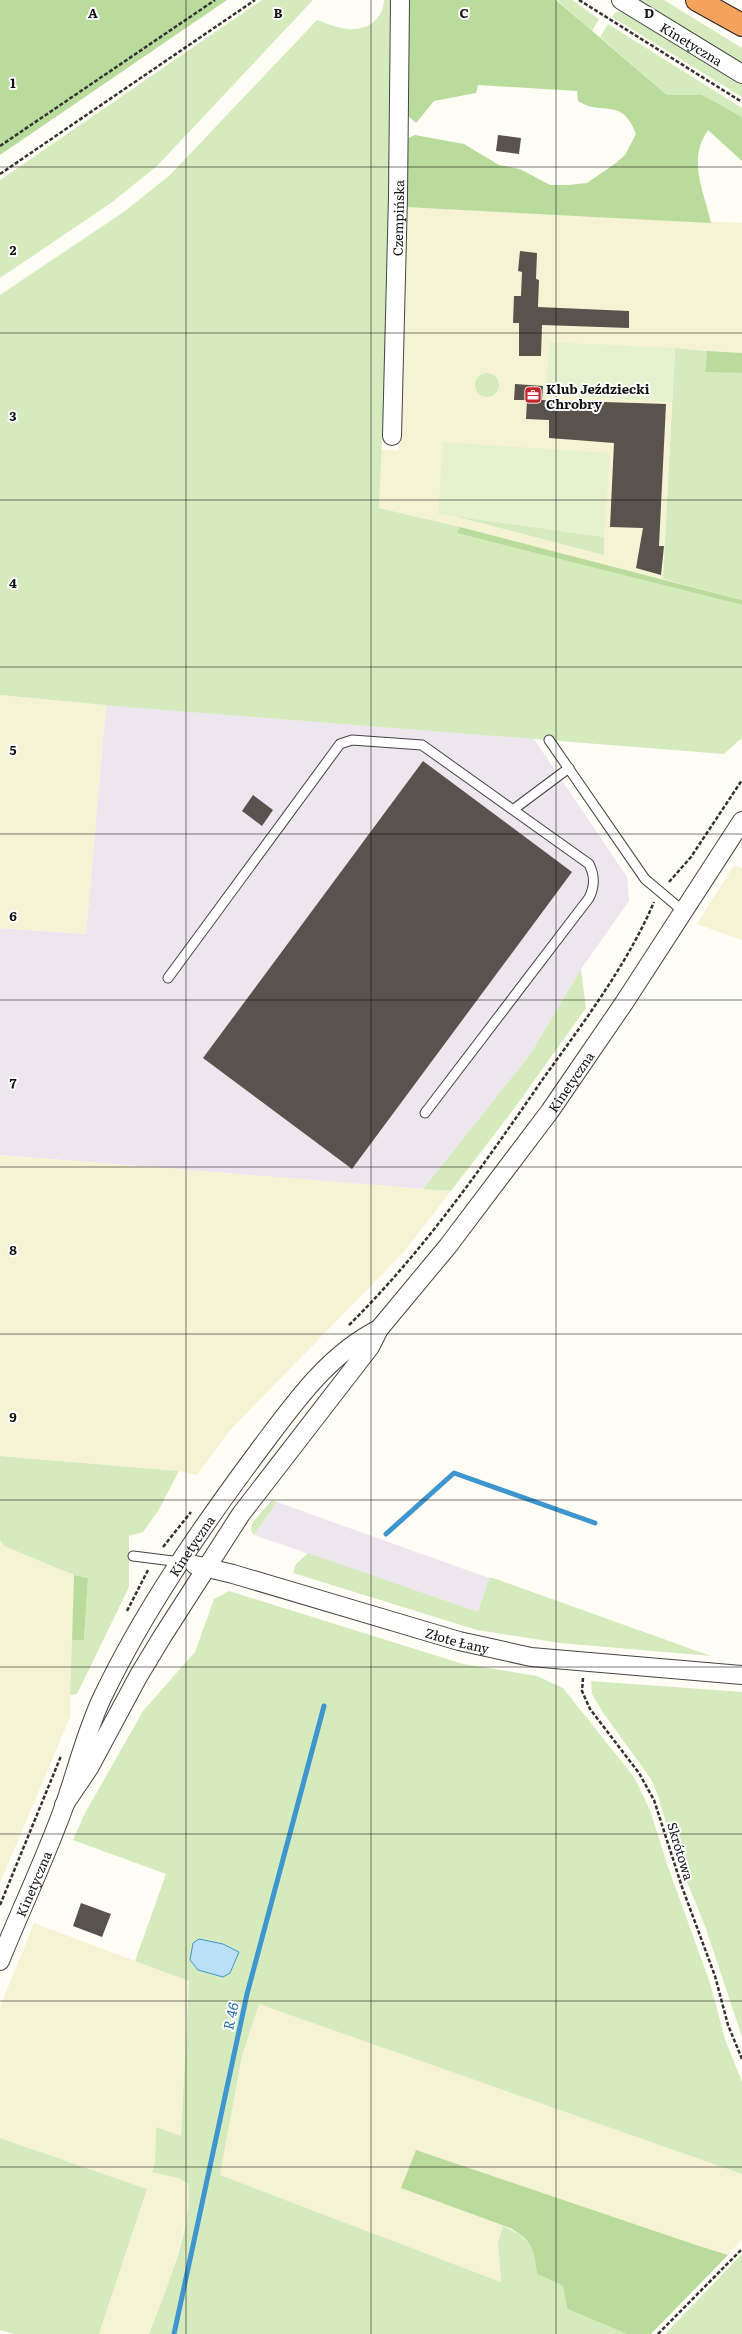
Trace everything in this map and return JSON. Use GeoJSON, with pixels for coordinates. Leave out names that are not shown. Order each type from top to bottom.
{"type":"FeatureCollection","features":[{"type":"Feature","properties":{"kind":"highway"},"geometry":{"type":"LineString","coordinates":[[697,0],[742,25]]}},
{"type":"Feature","properties":{"kind":"street","name":"Czempińska"},"geometry":{"type":"LineString","coordinates":[[392,436],[398,196],[400,0]]}},
{"type":"Feature","properties":{"kind":"street","name":"Kinetyczna"},"geometry":{"type":"LineString","coordinates":[[621,0],[742,74]]}},
{"type":"Feature","properties":{"kind":"street","name":"Kinetyczna"},"geometry":{"type":"LineString","coordinates":[[64,1805],[90,1768],[139,1675],[207,1567],[262,1485],[370,1347],[379,1328],[448,1246],[550,1111],[624,1003],[742,820]]}},
{"type":"Feature","properties":{"kind":"street","name":"Kinetyczna"},"geometry":{"type":"LineString","coordinates":[[0,1961],[64,1805],[101,1701],[124,1655],[181,1562],[232,1486],[310,1384],[352,1344],[379,1328]]}},
{"type":"Feature","properties":{"kind":"street","name":"Złote Łany"},"geometry":{"type":"LineString","coordinates":[[181,1562],[207,1567],[459,1642],[531,1657],[742,1675]]}},
{"type":"Feature","properties":{"kind":"lane"},"geometry":{"type":"LineString","coordinates":[[549,740],[645,878],[683,911]]}},
{"type":"Feature","properties":{"kind":"lane"},"geometry":{"type":"LineString","coordinates":[[168,978],[340,744],[345,742],[422,745],[514,809],[589,864],[594,877],[592,892],[424,1113]]}},
{"type":"Feature","properties":{"kind":"lane"},"geometry":{"type":"LineString","coordinates":[[514,809],[569,768]]}},
{"type":"Feature","properties":{"kind":"lane"},"geometry":{"type":"LineString","coordinates":[[133,1556],[181,1562]]}},
{"type":"Feature","properties":{"kind":"path"},"geometry":{"type":"LineString","coordinates":[[0,146],[215,0]]}},
{"type":"Feature","properties":{"kind":"path"},"geometry":{"type":"LineString","coordinates":[[0,174],[255,0]]}},
{"type":"Feature","properties":{"kind":"path"},"geometry":{"type":"LineString","coordinates":[[579,0],[742,102]]}},
{"type":"Feature","properties":{"kind":"path","name":"Skrótowa"},"geometry":{"type":"LineString","coordinates":[[583,1662],[582,1691],[590,1709],[639,1773],[654,1800],[682,1887],[715,1976],[728,2025],[742,2059]]}},
{"type":"Feature","properties":{"kind":"path"},"geometry":{"type":"LineString","coordinates":[[658,2334],[742,2249]]}},
{"type":"Feature","properties":{"kind":"shaded area"},"geometry":{"type":"Polygon","coordinates":[[[405,207],[742,223],[742,353],[549,342],[547,395],[672,402],[663,579],[379,508],[381,449],[399,451],[405,207]]]}},
{"type":"Feature","properties":{"kind":"shaded area"},"geometry":{"type":"Polygon","coordinates":[[[0,695],[106,705],[86,934],[0,928],[0,695]]]}},
{"type":"Feature","properties":{"kind":"shaded area"},"geometry":{"type":"Polygon","coordinates":[[[106,705],[534,739],[627,877],[629,901],[581,969],[531,1053],[423,1189],[0,1155],[0,928],[86,934],[106,705]]]}},
{"type":"Feature","properties":{"kind":"shaded area"},"geometry":{"type":"Polygon","coordinates":[[[734,865],[742,868],[742,940],[697,924],[734,865]]]}},
{"type":"Feature","properties":{"kind":"shaded area"},"geometry":{"type":"Polygon","coordinates":[[[0,1155],[451,1191],[403,1253],[232,1428],[197,1475],[179,1471],[0,1456],[0,1155]]]}},
{"type":"Feature","properties":{"kind":"shaded area"},"geometry":{"type":"Polygon","coordinates":[[[277,1502],[489,1578],[478,1612],[254,1535],[277,1502]]]}},
{"type":"Feature","properties":{"kind":"shaded area"},"geometry":{"type":"Polygon","coordinates":[[[0,1540],[4,1546],[74,1575],[70,1717],[0,1883],[0,1540]]]}},
{"type":"Feature","properties":{"kind":"shaded area"},"geometry":{"type":"Polygon","coordinates":[[[34,1923],[189,1981],[181,2136],[156,2128],[155,2162],[152,2171],[178,2178],[188,2185],[191,2201],[171,2278],[149,2334],[99,2334],[147,2189],[0,2138],[0,2007],[34,1923]]]}},
{"type":"Feature","properties":{"kind":"shaded area"},"geometry":{"type":"Polygon","coordinates":[[[259,2003],[742,2174],[742,2239],[728,2255],[693,2244],[402,2188],[503,2226],[498,2242],[501,2282],[220,2175],[242,2056],[259,2003]]]}},
{"type":"Feature","properties":{"kind":"green space"},"geometry":{"type":"Polygon","coordinates":[[[0,0],[227,0],[0,155],[0,0]]]}},
{"type":"Feature","properties":{"kind":"green space"},"geometry":{"type":"Polygon","coordinates":[[[262,0],[313,0],[157,166],[111,203],[0,278],[0,180],[262,0]]]}},
{"type":"Feature","properties":{"kind":"green space"},"geometry":{"type":"Polygon","coordinates":[[[384,0],[390,0],[392,127],[390,254],[379,508],[460,527],[458,533],[742,605],[742,738],[724,754],[126,707],[0,695],[0,295],[125,211],[170,175],[317,20],[335,27],[347,29],[361,28],[373,23],[381,13],[384,0]]]}},
{"type":"Feature","properties":{"kind":"green space"},"geometry":{"type":"Polygon","coordinates":[[[406,0],[556,0],[667,95],[702,95],[740,116],[742,119],[742,161],[708,130],[702,141],[698,164],[699,176],[711,223],[405,207],[406,139],[415,135],[464,144],[499,165],[520,169],[550,185],[568,185],[587,183],[616,163],[625,155],[636,134],[631,122],[625,115],[618,111],[596,108],[578,101],[577,91],[478,85],[476,93],[434,101],[416,123],[406,114],[406,0]]]}},
{"type":"Feature","properties":{"kind":"green space"},"geometry":{"type":"Polygon","coordinates":[[[557,0],[572,0],[599,19],[592,31],[557,0]]]}},
{"type":"Feature","properties":{"kind":"green space"},"geometry":{"type":"Polygon","coordinates":[[[639,0],[664,0],[742,48],[742,66],[639,0]]]}},
{"type":"Feature","properties":{"kind":"green space"},"geometry":{"type":"Polygon","coordinates":[[[622,11],[742,84],[742,97],[612,17],[615,13],[622,11]]]}},
{"type":"Feature","properties":{"kind":"green space"},"geometry":{"type":"Polygon","coordinates":[[[608,24],[742,108],[742,119],[702,95],[667,95],[600,37],[608,24]]]}},
{"type":"Feature","properties":{"kind":"green space"},"geometry":{"type":"Polygon","coordinates":[[[549,342],[675,348],[672,402],[546,395],[549,342]]]}},
{"type":"Feature","properties":{"kind":"green space"},"geometry":{"type":"Polygon","coordinates":[[[675,348],[707,351],[705,371],[742,373],[742,600],[663,579],[675,348]]]}},
{"type":"Feature","properties":{"kind":"green space"},"geometry":{"type":"Polygon","coordinates":[[[707,351],[742,353],[742,373],[705,372],[707,351]]]}},
{"type":"Feature","properties":{"kind":"green space"},"geometry":{"type":"Polygon","coordinates":[[[487,373],[496,376],[499,385],[496,394],[487,397],[478,394],[475,385],[478,376],[487,373]]]}},
{"type":"Feature","properties":{"kind":"green space"},"geometry":{"type":"Polygon","coordinates":[[[443,442],[610,453],[604,537],[438,514],[443,442]]]}},
{"type":"Feature","properties":{"kind":"green space"},"geometry":{"type":"Polygon","coordinates":[[[450,515],[604,537],[604,555],[450,515]]]}},
{"type":"Feature","properties":{"kind":"green space"},"geometry":{"type":"Polygon","coordinates":[[[460,527],[742,600],[742,605],[457,533],[460,527]]]}},
{"type":"Feature","properties":{"kind":"green space"},"geometry":{"type":"Polygon","coordinates":[[[581,969],[586,1008],[513,1110],[451,1191],[423,1189],[531,1053],[581,969]]]}},
{"type":"Feature","properties":{"kind":"green space"},"geometry":{"type":"Polygon","coordinates":[[[0,1456],[179,1471],[158,1511],[143,1532],[129,1536],[129,1587],[77,1694],[70,1695],[72,1640],[84,1640],[88,1578],[74,1575],[4,1546],[0,1540],[0,1456]]]}},
{"type":"Feature","properties":{"kind":"green space"},"geometry":{"type":"Polygon","coordinates":[[[272,1500],[277,1502],[254,1535],[251,1531],[252,1523],[272,1500]]]}},
{"type":"Feature","properties":{"kind":"green space"},"geometry":{"type":"Polygon","coordinates":[[[308,1553],[478,1612],[489,1578],[493,1578],[711,1656],[560,1643],[477,1630],[293,1573],[296,1564],[308,1553]]]}},
{"type":"Feature","properties":{"kind":"green space"},"geometry":{"type":"Polygon","coordinates":[[[74,1575],[88,1578],[84,1640],[72,1640],[74,1575]]]}},
{"type":"Feature","properties":{"kind":"green space"},"geometry":{"type":"Polygon","coordinates":[[[229,1591],[463,1664],[537,1676],[563,1688],[634,1777],[650,1810],[667,1864],[710,1983],[725,2039],[742,2082],[742,2174],[259,2004],[242,2056],[220,2175],[501,2282],[498,2242],[503,2226],[519,2234],[534,2247],[537,2274],[563,2286],[567,2309],[627,2334],[149,2334],[170,2280],[187,2219],[189,2201],[188,2184],[178,2178],[152,2172],[155,2162],[156,2127],[181,2136],[189,1981],[135,1961],[166,1874],[73,1840],[84,1815],[143,1711],[195,1652],[214,1599],[229,1591]]]}},
{"type":"Feature","properties":{"kind":"green space"},"geometry":{"type":"Polygon","coordinates":[[[591,1681],[742,1692],[742,2037],[705,1926],[675,1853],[658,1796],[651,1779],[604,1714],[592,1694],[591,1681]]]}},
{"type":"Feature","properties":{"kind":"green space"},"geometry":{"type":"Polygon","coordinates":[[[0,2138],[147,2189],[99,2334],[14,2334],[0,2330],[0,2138]]]}},
{"type":"Feature","properties":{"kind":"green space"},"geometry":{"type":"Polygon","coordinates":[[[416,2150],[728,2255],[651,2334],[627,2334],[567,2309],[563,2286],[537,2274],[535,2258],[531,2247],[528,2242],[518,2233],[510,2228],[401,2188],[416,2150]]]}},
{"type":"Feature","properties":{"kind":"green space"},"geometry":{"type":"Polygon","coordinates":[[[742,2254],[742,2334],[665,2334],[742,2254]]]}},
{"type":"Feature","properties":{"kind":"water"},"geometry":{"type":"Polygon","coordinates":[[[199,1939],[223,1944],[239,1952],[230,1973],[223,1977],[198,1970],[190,1960],[193,1943],[199,1939]]]}},
{"type":"Feature","properties":{"kind":"building"},"geometry":{"type":"Polygon","coordinates":[[[498,135],[521,138],[519,154],[496,151],[498,135]]]}},
{"type":"Feature","properties":{"kind":"building"},"geometry":{"type":"Polygon","coordinates":[[[520,251],[537,253],[536,279],[539,280],[538,307],[629,311],[629,328],[542,325],[541,356],[519,356],[519,323],[513,323],[514,296],[521,296],[522,272],[518,271],[520,251]]]}},
{"type":"Feature","properties":{"kind":"building"},"geometry":{"type":"Polygon","coordinates":[[[515,384],[543,386],[542,400],[666,404],[659,546],[664,546],[661,575],[636,568],[643,528],[610,527],[614,443],[549,438],[549,420],[526,419],[527,400],[514,400],[515,384]]]}},
{"type":"Feature","properties":{"kind":"building"},"geometry":{"type":"Polygon","coordinates":[[[423,761],[572,872],[352,1169],[203,1058],[423,761]]]}},
{"type":"Feature","properties":{"kind":"building"},"geometry":{"type":"Polygon","coordinates":[[[253,795],[273,810],[262,826],[242,811],[253,795]]]}},
{"type":"Feature","properties":{"kind":"building"},"geometry":{"type":"Polygon","coordinates":[[[81,1903],[111,1914],[102,1937],[73,1926],[81,1903]]]}},
{"type":"Feature","properties":{"kind":"waterway"},"geometry":{"type":"LineString","coordinates":[[386,1534],[454,1473],[595,1523]]}},
{"type":"Feature","properties":{"kind":"waterway","name":"R 46"},"geometry":{"type":"LineString","coordinates":[[174,2334],[247,1994],[324,1706]]}},
{"type":"Feature","properties":{"kind":"place","name":"Klub Jeździecki Chrobry"},"geometry":{"type":"Point","coordinates":[533,395]}}]}
